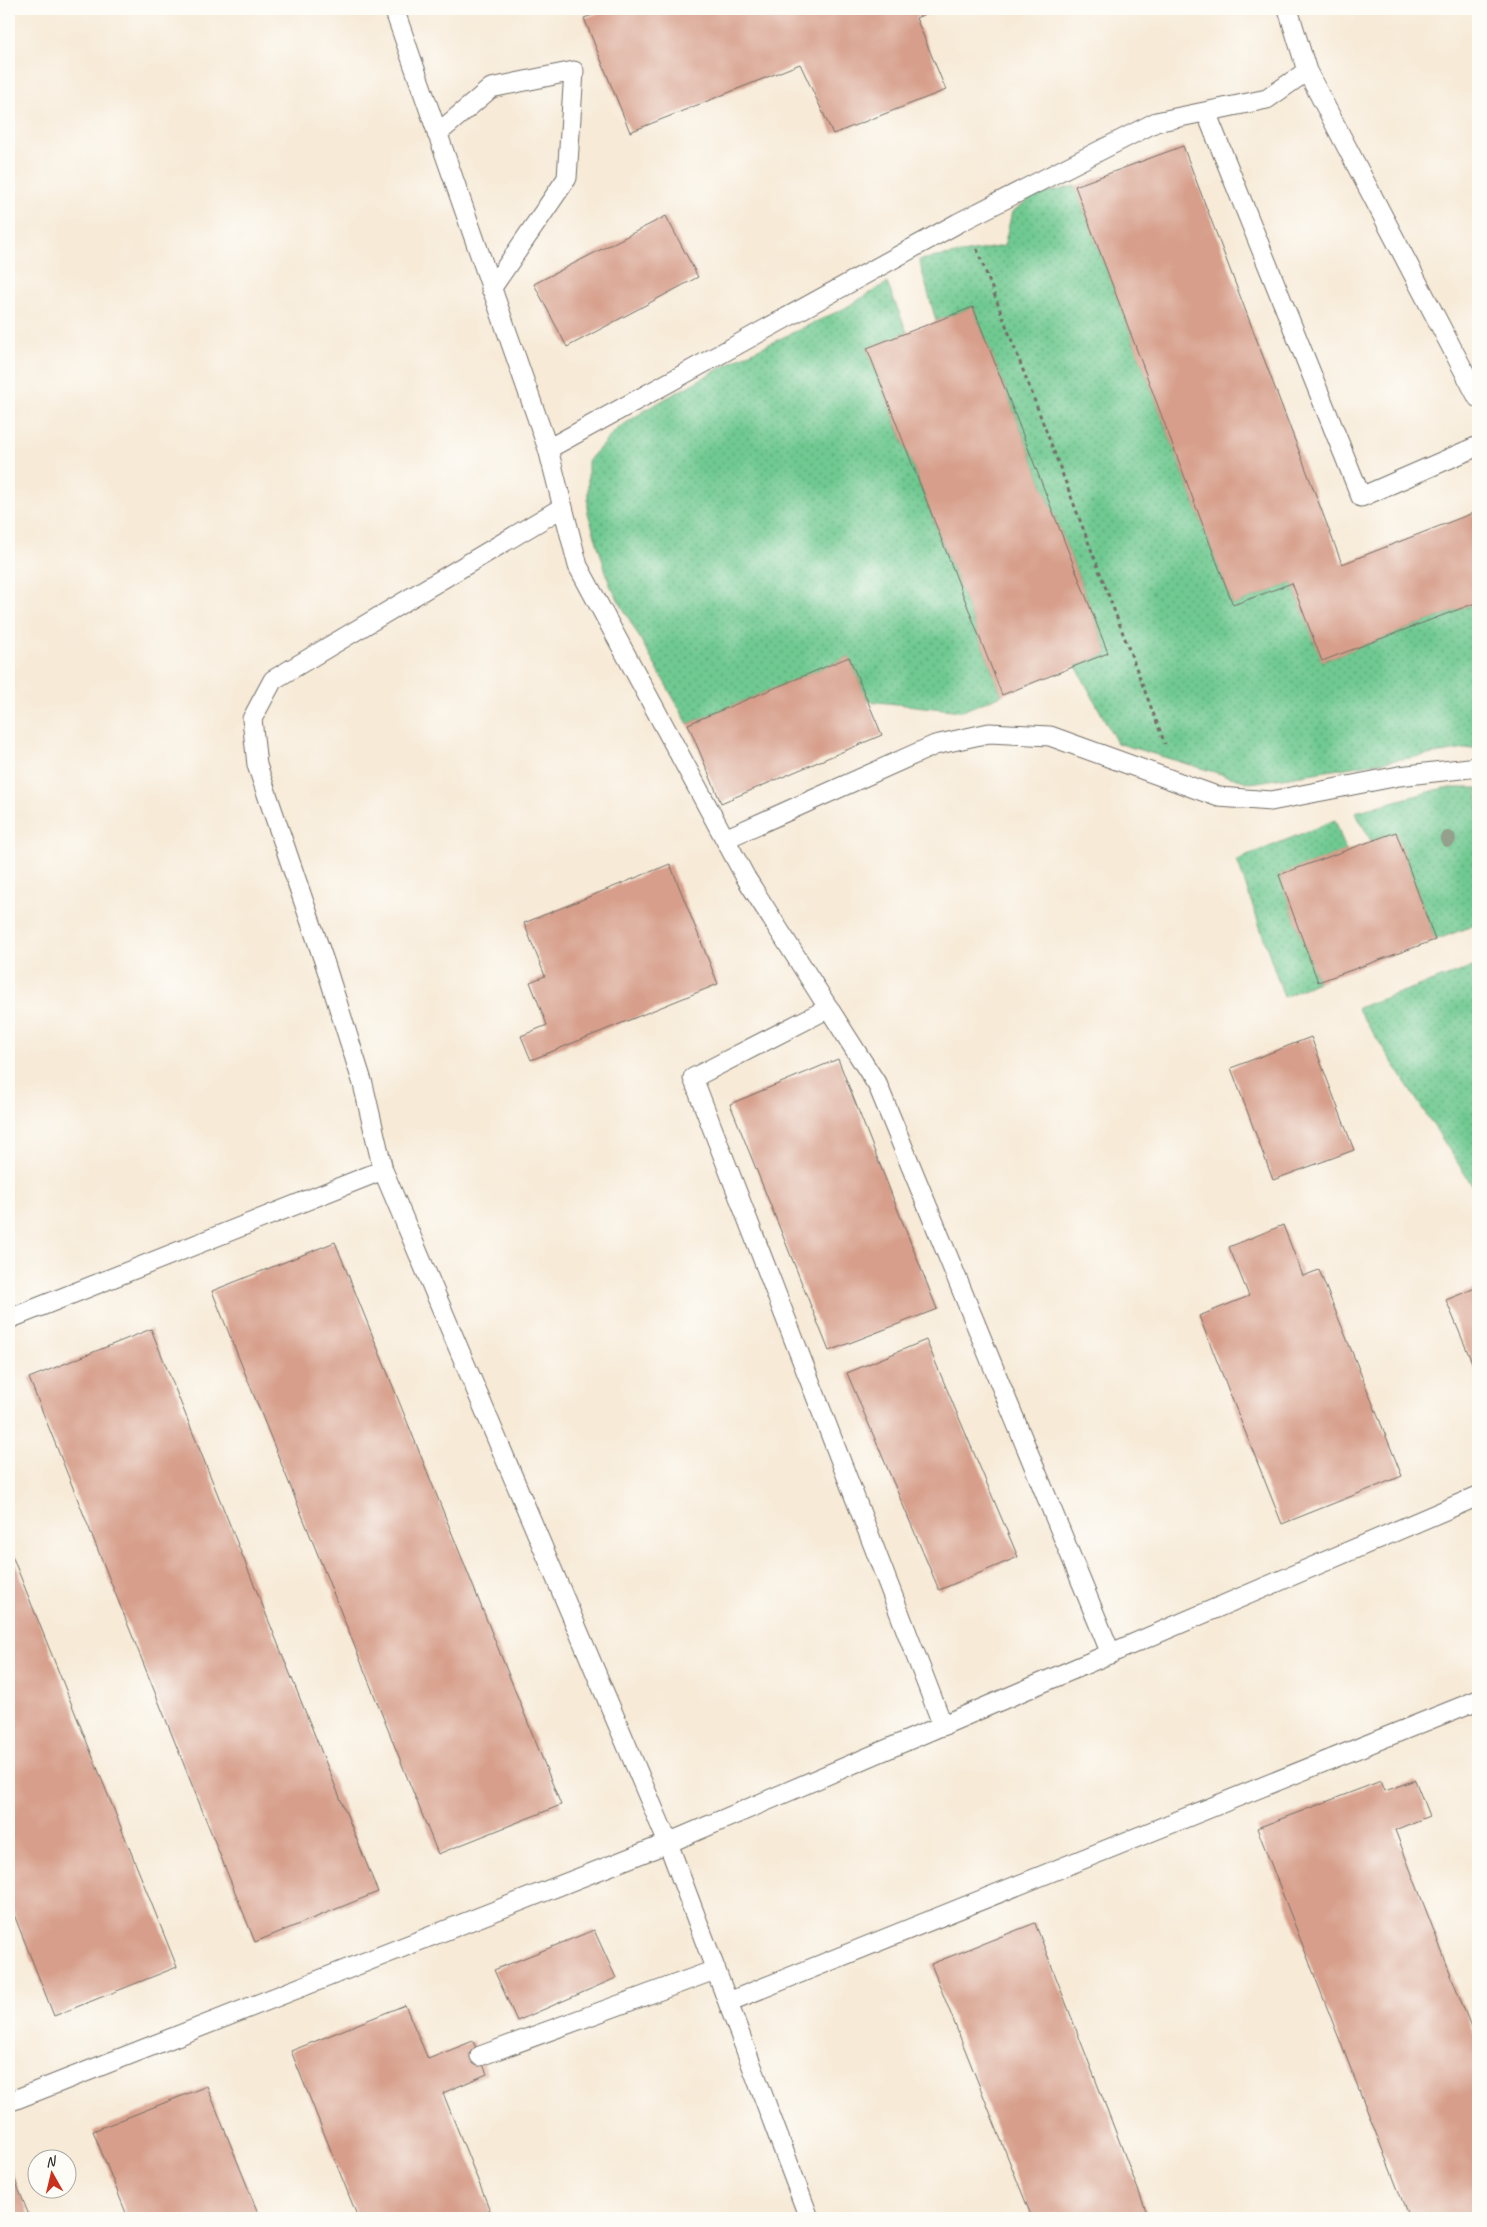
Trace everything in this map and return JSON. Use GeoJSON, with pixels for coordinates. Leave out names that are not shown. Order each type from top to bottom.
{"type":"FeatureCollection","features":[{"type":"Feature","properties":{"kind":"lane"},"geometry":{"type":"LineString","coordinates":[[394,9],[548,449],[578,566],[746,878],[878,1086],[1111,1654]]}},
{"type":"Feature","properties":{"kind":"lane"},"geometry":{"type":"LineString","coordinates":[[1288,9],[1307,71],[1478,398]]}},
{"type":"Feature","properties":{"kind":"lane"},"geometry":{"type":"LineString","coordinates":[[437,134],[491,88],[574,71],[567,178],[491,289]]}},
{"type":"Feature","properties":{"kind":"lane"},"geometry":{"type":"LineString","coordinates":[[548,449],[966,219],[1156,122],[1267,99],[1307,71]]}},
{"type":"Feature","properties":{"kind":"lane"},"geometry":{"type":"LineString","coordinates":[[1206,112],[1361,497],[1478,446]]}},
{"type":"Feature","properties":{"kind":"lane"},"geometry":{"type":"LineString","coordinates":[[563,507],[273,680],[252,720],[257,765],[325,964],[363,1084],[383,1170],[668,1844],[809,2218]]}},
{"type":"Feature","properties":{"kind":"lane"},"geometry":{"type":"LineString","coordinates":[[725,839],[935,746],[989,733],[1050,736],[1219,797],[1271,800],[1399,776],[1478,767]]}},
{"type":"Feature","properties":{"kind":"lane"},"geometry":{"type":"LineString","coordinates":[[829,1008],[693,1078],[943,1726]]}},
{"type":"Feature","properties":{"kind":"lane"},"geometry":{"type":"LineString","coordinates":[[9,1319],[383,1170]]}},
{"type":"Feature","properties":{"kind":"lane"},"geometry":{"type":"LineString","coordinates":[[9,2102],[668,1844],[1478,1496]]}},
{"type":"Feature","properties":{"kind":"lane"},"geometry":{"type":"LineString","coordinates":[[728,2002],[1478,1700]]}},
{"type":"Feature","properties":{"kind":"lane"},"geometry":{"type":"LineString","coordinates":[[480,2056],[715,1970]]}},
{"type":"Feature","properties":{"kind":"path"},"geometry":{"type":"LineString","coordinates":[[966,219],[1179,782]]}},
{"type":"Feature","properties":{"kind":"green space"},"geometry":{"type":"Polygon","coordinates":[[[1075,186],[1233,605],[1292,583],[1322,661],[1478,602],[1478,747],[1251,783],[1117,743],[1076,666],[1108,653],[973,307],[936,321],[919,260],[1004,246],[1012,212],[1034,196],[1075,186]]]}},
{"type":"Feature","properties":{"kind":"green space"},"geometry":{"type":"Polygon","coordinates":[[[887,283],[907,332],[867,349],[1002,695],[962,711],[868,701],[849,657],[688,724],[610,585],[588,513],[588,461],[617,429],[647,409],[737,359],[845,308],[887,283]]]}},
{"type":"Feature","properties":{"kind":"green space"},"geometry":{"type":"Polygon","coordinates":[[[1444,788],[1478,788],[1478,924],[1435,940],[1396,833],[1371,841],[1355,812],[1444,788]]]}},
{"type":"Feature","properties":{"kind":"green space"},"geometry":{"type":"Polygon","coordinates":[[[1335,820],[1346,851],[1279,875],[1318,982],[1284,997],[1237,860],[1335,820]]]}},
{"type":"Feature","properties":{"kind":"green space"},"geometry":{"type":"Polygon","coordinates":[[[1478,965],[1478,1194],[1357,1008],[1478,965]]]}},
{"type":"Feature","properties":{"kind":"building"},"geometry":{"type":"Polygon","coordinates":[[[609,9],[938,9],[916,18],[946,90],[833,134],[800,64],[630,132],[584,18],[609,9]]]}},
{"type":"Feature","properties":{"kind":"building"},"geometry":{"type":"Polygon","coordinates":[[[1183,146],[1342,564],[1473,513],[1478,528],[1478,602],[1322,661],[1292,583],[1233,605],[1075,186],[1183,146]]]}},
{"type":"Feature","properties":{"kind":"building"},"geometry":{"type":"Polygon","coordinates":[[[666,216],[698,277],[567,347],[534,284],[666,216]]]}},
{"type":"Feature","properties":{"kind":"building"},"geometry":{"type":"Polygon","coordinates":[[[973,307],[1108,653],[1002,695],[867,348],[973,307]]]}},
{"type":"Feature","properties":{"kind":"building"},"geometry":{"type":"Polygon","coordinates":[[[849,657],[882,735],[721,803],[688,724],[849,657]]]}},
{"type":"Feature","properties":{"kind":"building"},"geometry":{"type":"Polygon","coordinates":[[[1396,832],[1435,940],[1318,982],[1279,875],[1396,832]]]}},
{"type":"Feature","properties":{"kind":"building"},"geometry":{"type":"Polygon","coordinates":[[[670,864],[718,984],[531,1060],[521,1036],[547,1025],[530,982],[545,976],[524,923],[670,864]]]}},
{"type":"Feature","properties":{"kind":"building"},"geometry":{"type":"Polygon","coordinates":[[[1311,1037],[1354,1150],[1273,1180],[1231,1068],[1311,1037]]]}},
{"type":"Feature","properties":{"kind":"building"},"geometry":{"type":"Polygon","coordinates":[[[838,1059],[937,1309],[829,1351],[730,1104],[838,1059]]]}},
{"type":"Feature","properties":{"kind":"building"},"geometry":{"type":"Polygon","coordinates":[[[1283,1225],[1303,1276],[1319,1270],[1402,1476],[1282,1524],[1199,1316],[1249,1296],[1229,1247],[1283,1225]]]}},
{"type":"Feature","properties":{"kind":"building"},"geometry":{"type":"Polygon","coordinates":[[[335,1242],[561,1805],[438,1854],[212,1291],[335,1242]]]}},
{"type":"Feature","properties":{"kind":"building"},"geometry":{"type":"Polygon","coordinates":[[[1478,1287],[1478,1377],[1446,1300],[1478,1287]]]}},
{"type":"Feature","properties":{"kind":"building"},"geometry":{"type":"Polygon","coordinates":[[[151,1329],[378,1892],[255,1942],[29,1378],[151,1329]]]}},
{"type":"Feature","properties":{"kind":"building"},"geometry":{"type":"Polygon","coordinates":[[[926,1340],[1018,1557],[939,1590],[847,1373],[926,1340]]]}},
{"type":"Feature","properties":{"kind":"building"},"geometry":{"type":"Polygon","coordinates":[[[9,1548],[177,1967],[54,2016],[9,1902],[9,1548]]]}},
{"type":"Feature","properties":{"kind":"building"},"geometry":{"type":"Polygon","coordinates":[[[1415,1780],[1429,1816],[1395,1830],[1478,2045],[1478,2218],[1409,2218],[1257,1828],[1381,1781],[1385,1791],[1415,1780]]]}},
{"type":"Feature","properties":{"kind":"building"},"geometry":{"type":"Polygon","coordinates":[[[1035,1923],[1149,2218],[1032,2218],[931,1964],[1035,1923]]]}},
{"type":"Feature","properties":{"kind":"building"},"geometry":{"type":"Polygon","coordinates":[[[594,1930],[616,1978],[517,2021],[494,1970],[594,1930]]]}},
{"type":"Feature","properties":{"kind":"building"},"geometry":{"type":"Polygon","coordinates":[[[405,2005],[428,2059],[473,2041],[487,2074],[443,2093],[493,2218],[358,2218],[291,2051],[405,2005]]]}},
{"type":"Feature","properties":{"kind":"building"},"geometry":{"type":"Polygon","coordinates":[[[207,2086],[260,2218],[128,2218],[93,2131],[207,2086]]]}},
{"type":"Feature","properties":{"kind":"building"},"geometry":{"type":"Polygon","coordinates":[[[9,2165],[30,2218],[9,2218],[9,2165]]]}}]}
